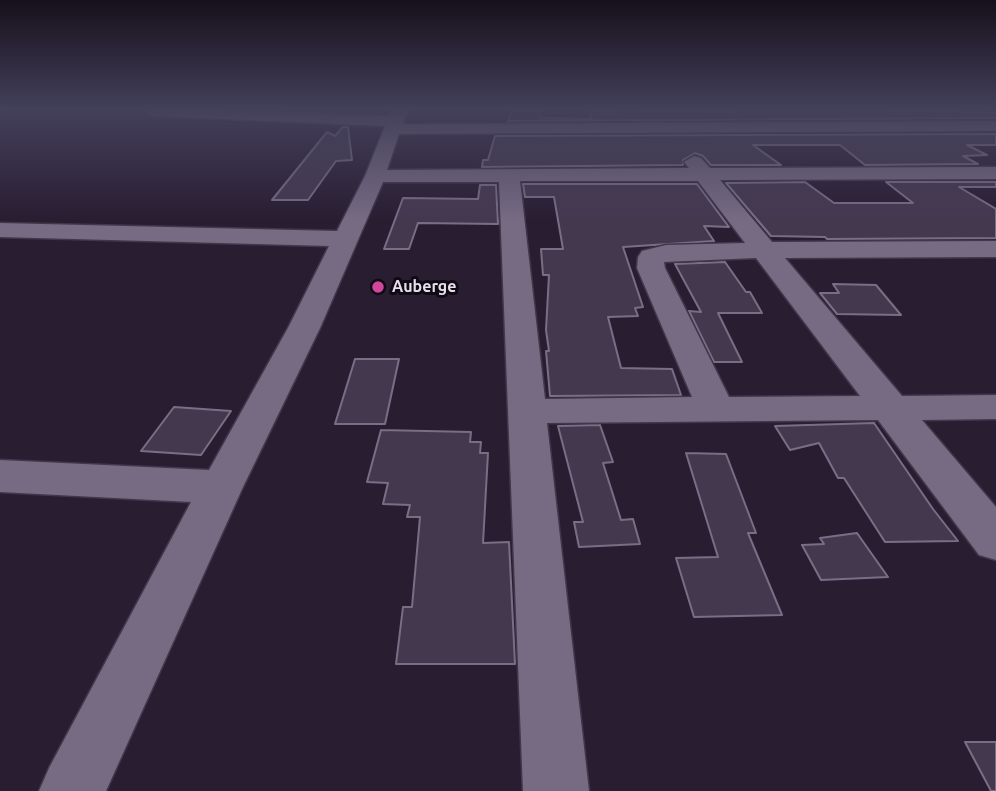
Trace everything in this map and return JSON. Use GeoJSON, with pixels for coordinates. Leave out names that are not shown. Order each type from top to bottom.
{"type":"FeatureCollection","features":[{"type":"Feature","properties":{"kind":"street"},"geometry":{"type":"LineString","coordinates":[[72,791],[221,487],[304,326],[375,176],[386,146]]}},
{"type":"Feature","properties":{"kind":"street"},"geometry":{"type":"LineString","coordinates":[[681,146],[996,541]]}},
{"type":"Feature","properties":{"kind":"street"},"geometry":{"type":"LineString","coordinates":[[867,158],[890,173]]}},
{"type":"Feature","properties":{"kind":"street"},"geometry":{"type":"LineString","coordinates":[[375,176],[996,173]]}},
{"type":"Feature","properties":{"kind":"street"},"geometry":{"type":"LineString","coordinates":[[509,175],[556,791]]}},
{"type":"Feature","properties":{"kind":"street"},"geometry":{"type":"LineString","coordinates":[[0,230],[344,239]]}},
{"type":"Feature","properties":{"kind":"street"},"geometry":{"type":"LineString","coordinates":[[716,409],[651,268],[651,257],[666,253],[764,250],[996,249]]}},
{"type":"Feature","properties":{"kind":"street"},"geometry":{"type":"LineString","coordinates":[[527,411],[996,407]]}},
{"type":"Feature","properties":{"kind":"street"},"geometry":{"type":"LineString","coordinates":[[0,476],[221,487]]}},
{"type":"Feature","properties":{"kind":"building"},"geometry":{"type":"Polygon","coordinates":[[[316,146],[350,146],[352,160],[336,161],[308,200],[272,200],[316,146]]]}},
{"type":"Feature","properties":{"kind":"building"},"geometry":{"type":"Polygon","coordinates":[[[492,146],[754,146],[781,165],[711,165],[703,156],[695,153],[683,160],[683,165],[482,167],[483,160],[488,160],[492,146]]]}},
{"type":"Feature","properties":{"kind":"building"},"geometry":{"type":"Polygon","coordinates":[[[841,146],[969,146],[987,155],[963,156],[978,164],[865,165],[841,146]]]}},
{"type":"Feature","properties":{"kind":"building"},"geometry":{"type":"Polygon","coordinates":[[[805,182],[834,203],[913,203],[886,182],[996,182],[996,187],[959,187],[996,209],[996,238],[827,239],[771,236],[726,183],[805,182]]]}},
{"type":"Feature","properties":{"kind":"building"},"geometry":{"type":"Polygon","coordinates":[[[523,184],[697,184],[729,227],[704,226],[714,241],[623,247],[643,307],[635,308],[638,316],[608,317],[621,368],[672,369],[681,395],[550,396],[546,351],[549,351],[546,330],[549,275],[543,275],[541,249],[563,249],[554,197],[525,197],[523,184]]]}},
{"type":"Feature","properties":{"kind":"building"},"geometry":{"type":"Polygon","coordinates":[[[480,185],[496,185],[498,224],[418,223],[409,249],[384,249],[403,198],[478,199],[480,185]]]}},
{"type":"Feature","properties":{"kind":"building"},"geometry":{"type":"Polygon","coordinates":[[[725,262],[746,292],[750,292],[762,313],[718,313],[742,362],[714,362],[689,311],[701,312],[675,264],[725,262]]]}},
{"type":"Feature","properties":{"kind":"building"},"geometry":{"type":"Polygon","coordinates":[[[833,284],[876,285],[901,315],[837,314],[820,293],[839,293],[833,284]]]}},
{"type":"Feature","properties":{"kind":"building"},"geometry":{"type":"Polygon","coordinates":[[[355,359],[399,359],[385,424],[335,424],[355,359]]]}},
{"type":"Feature","properties":{"kind":"building"},"geometry":{"type":"Polygon","coordinates":[[[174,407],[231,411],[201,455],[141,451],[174,407]]]}},
{"type":"Feature","properties":{"kind":"building"},"geometry":{"type":"Polygon","coordinates":[[[874,423],[958,541],[885,542],[844,478],[838,478],[819,443],[790,450],[775,426],[874,423]]]}},
{"type":"Feature","properties":{"kind":"building"},"geometry":{"type":"Polygon","coordinates":[[[600,425],[613,462],[603,463],[621,520],[633,519],[640,544],[579,547],[574,522],[583,522],[558,426],[600,425]]]}},
{"type":"Feature","properties":{"kind":"building"},"geometry":{"type":"Polygon","coordinates":[[[381,430],[471,432],[470,442],[481,442],[480,453],[488,453],[483,543],[509,542],[515,664],[396,664],[403,607],[412,607],[420,517],[407,517],[410,505],[383,504],[388,483],[367,482],[381,430]]]}},
{"type":"Feature","properties":{"kind":"building"},"geometry":{"type":"Polygon","coordinates":[[[686,453],[726,454],[756,533],[748,533],[782,615],[694,617],[676,558],[718,557],[686,453]]]}},
{"type":"Feature","properties":{"kind":"building"},"geometry":{"type":"Polygon","coordinates":[[[857,533],[888,577],[821,580],[802,545],[824,544],[820,538],[857,533]]]}},
{"type":"Feature","properties":{"kind":"building"},"geometry":{"type":"Polygon","coordinates":[[[965,742],[996,742],[996,791],[991,791],[965,742]]]}},
{"type":"Feature","properties":{"kind":"place","name":"Auberge"},"geometry":{"type":"Point","coordinates":[378,287]}}]}
